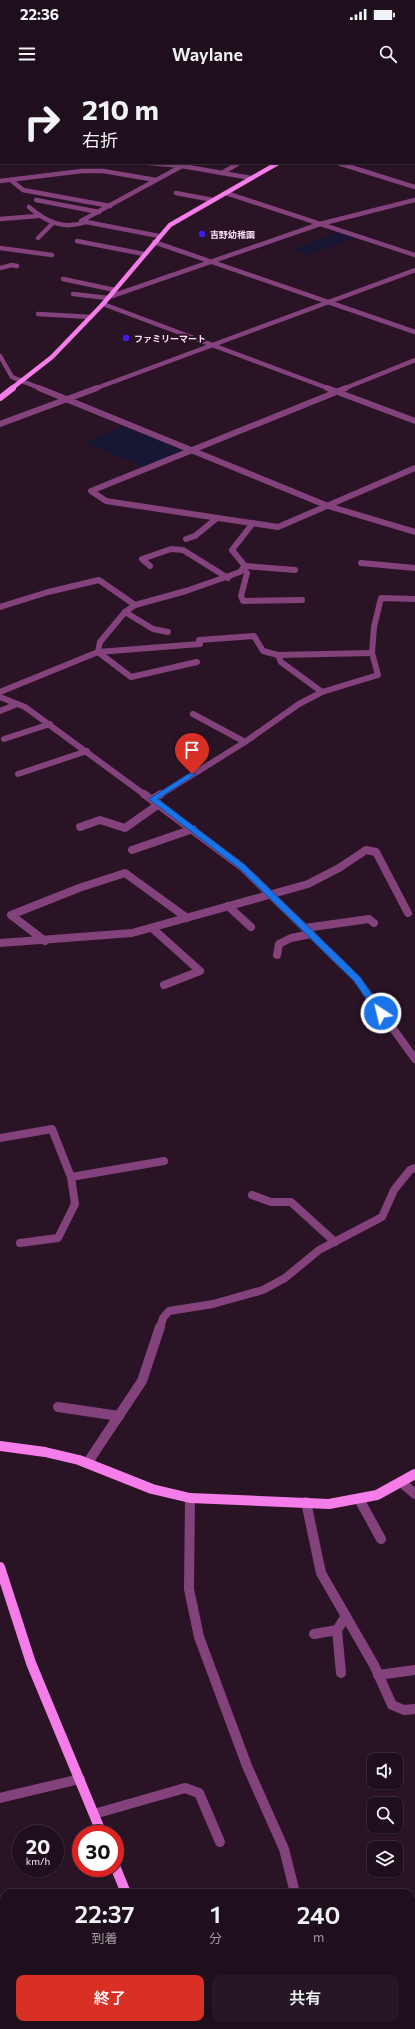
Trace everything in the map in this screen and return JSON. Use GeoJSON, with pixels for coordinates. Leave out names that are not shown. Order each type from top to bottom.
{"type":"FeatureCollection","features":[{"type":"Feature","properties":{"kind":"street"},"geometry":{"type":"LineString","coordinates":[[160,164],[182,166],[251,178]]}},
{"type":"Feature","properties":{"kind":"street"},"geometry":{"type":"LineString","coordinates":[[222,173],[237,164]]}},
{"type":"Feature","properties":{"kind":"street"},"geometry":{"type":"LineString","coordinates":[[0,398],[52,357],[116,290],[159,236],[170,226],[276,164]]}},
{"type":"Feature","properties":{"kind":"street"},"geometry":{"type":"LineString","coordinates":[[341,164],[415,187]]}},
{"type":"Feature","properties":{"kind":"street"},"geometry":{"type":"LineString","coordinates":[[159,236],[81,222],[182,166]]}},
{"type":"Feature","properties":{"kind":"street"},"geometry":{"type":"LineString","coordinates":[[0,181],[12,181],[82,171],[103,170],[156,180]]}},
{"type":"Feature","properties":{"kind":"street"},"geometry":{"type":"LineString","coordinates":[[12,181],[23,190],[110,206]]}},
{"type":"Feature","properties":{"kind":"street"},"geometry":{"type":"LineString","coordinates":[[176,193],[213,200]]}},
{"type":"Feature","properties":{"kind":"street"},"geometry":{"type":"LineString","coordinates":[[226,193],[415,255]]}},
{"type":"Feature","properties":{"kind":"street"},"geometry":{"type":"LineString","coordinates":[[36,200],[99,212]]}},
{"type":"Feature","properties":{"kind":"street"},"geometry":{"type":"LineString","coordinates":[[73,294],[108,298],[320,224],[415,200]]}},
{"type":"Feature","properties":{"kind":"street"},"geometry":{"type":"LineString","coordinates":[[29,207],[38,216],[52,224],[78,226],[86,222]]}},
{"type":"Feature","properties":{"kind":"street"},"geometry":{"type":"LineString","coordinates":[[0,219],[38,216]]}},
{"type":"Feature","properties":{"kind":"street"},"geometry":{"type":"LineString","coordinates":[[38,238],[52,224]]}},
{"type":"Feature","properties":{"kind":"street"},"geometry":{"type":"LineString","coordinates":[[77,241],[144,254]]}},
{"type":"Feature","properties":{"kind":"street"},"geometry":{"type":"LineString","coordinates":[[154,242],[415,332]]}},
{"type":"Feature","properties":{"kind":"street"},"geometry":{"type":"LineString","coordinates":[[0,248],[52,255]]}},
{"type":"Feature","properties":{"kind":"street"},"geometry":{"type":"LineString","coordinates":[[0,268],[12,265],[17,266]]}},
{"type":"Feature","properties":{"kind":"street"},"geometry":{"type":"LineString","coordinates":[[0,424],[415,270]]}},
{"type":"Feature","properties":{"kind":"street"},"geometry":{"type":"LineString","coordinates":[[63,279],[116,290]]}},
{"type":"Feature","properties":{"kind":"street"},"geometry":{"type":"LineString","coordinates":[[103,304],[415,421]]}},
{"type":"Feature","properties":{"kind":"street"},"geometry":{"type":"LineString","coordinates":[[38,314],[91,317]]}},
{"type":"Feature","properties":{"kind":"street"},"geometry":{"type":"LineString","coordinates":[[409,330],[415,328]]}},
{"type":"Feature","properties":{"kind":"street"},"geometry":{"type":"LineString","coordinates":[[0,356],[12,377],[328,506],[415,532]]}},
{"type":"Feature","properties":{"kind":"street"},"geometry":{"type":"LineString","coordinates":[[415,360],[91,491],[106,501],[278,527],[415,468]]}},
{"type":"Feature","properties":{"kind":"street"},"geometry":{"type":"LineString","coordinates":[[186,539],[195,536],[217,518]]}},
{"type":"Feature","properties":{"kind":"street"},"geometry":{"type":"LineString","coordinates":[[253,523],[232,550],[247,573],[241,596],[243,601],[302,600]]}},
{"type":"Feature","properties":{"kind":"street"},"geometry":{"type":"LineString","coordinates":[[150,566],[142,559],[171,549],[183,550],[228,578]]}},
{"type":"Feature","properties":{"kind":"street"},"geometry":{"type":"LineString","coordinates":[[361,563],[415,568]]}},
{"type":"Feature","properties":{"kind":"street"},"geometry":{"type":"LineString","coordinates":[[244,567],[295,570]]}},
{"type":"Feature","properties":{"kind":"street"},"geometry":{"type":"LineString","coordinates":[[98,652],[100,642],[125,612],[135,605],[228,578],[240,572],[244,567]]}},
{"type":"Feature","properties":{"kind":"street"},"geometry":{"type":"LineString","coordinates":[[0,607],[48,592],[99,580],[135,605]]}},
{"type":"Feature","properties":{"kind":"street"},"geometry":{"type":"LineString","coordinates":[[80,827],[100,820],[126,828],[156,802],[299,704],[322,692],[378,675],[372,653],[374,627],[381,598],[415,599]]}},
{"type":"Feature","properties":{"kind":"street"},"geometry":{"type":"LineString","coordinates":[[125,612],[153,629],[168,632]]}},
{"type":"Feature","properties":{"kind":"street"},"geometry":{"type":"LineString","coordinates":[[0,692],[98,652],[200,644],[199,640],[254,636],[263,651],[278,655],[372,653]]}},
{"type":"Feature","properties":{"kind":"street"},"geometry":{"type":"LineString","coordinates":[[98,652],[131,677],[197,662]]}},
{"type":"Feature","properties":{"kind":"street"},"geometry":{"type":"LineString","coordinates":[[278,655],[281,662],[322,692]]}},
{"type":"Feature","properties":{"kind":"street"},"geometry":{"type":"LineString","coordinates":[[0,696],[17,704],[50,724],[193,829],[242,867],[357,979],[415,1059]]}},
{"type":"Feature","properties":{"kind":"street"},"geometry":{"type":"LineString","coordinates":[[0,711],[17,704]]}},
{"type":"Feature","properties":{"kind":"street"},"geometry":{"type":"LineString","coordinates":[[193,714],[245,742]]}},
{"type":"Feature","properties":{"kind":"street"},"geometry":{"type":"LineString","coordinates":[[4,739],[50,724]]}},
{"type":"Feature","properties":{"kind":"street"},"geometry":{"type":"LineString","coordinates":[[18,774],[87,751]]}},
{"type":"Feature","properties":{"kind":"street"},"geometry":{"type":"LineString","coordinates":[[132,850],[193,829]]}},
{"type":"Feature","properties":{"kind":"street"},"geometry":{"type":"LineString","coordinates":[[0,943],[132,934],[308,884],[339,868],[366,850],[376,852],[408,913]]}},
{"type":"Feature","properties":{"kind":"street"},"geometry":{"type":"LineString","coordinates":[[45,941],[11,915],[78,888],[125,873],[187,918]]}},
{"type":"Feature","properties":{"kind":"street"},"geometry":{"type":"LineString","coordinates":[[228,906],[251,927]]}},
{"type":"Feature","properties":{"kind":"street"},"geometry":{"type":"LineString","coordinates":[[277,955],[279,944],[308,931],[353,920],[369,919],[374,923]]}},
{"type":"Feature","properties":{"kind":"street"},"geometry":{"type":"LineString","coordinates":[[152,928],[200,971],[164,985]]}},
{"type":"Feature","properties":{"kind":"street"},"geometry":{"type":"LineString","coordinates":[[0,1138],[52,1129],[71,1177],[75,1204],[58,1238],[20,1243]]}},
{"type":"Feature","properties":{"kind":"street"},"geometry":{"type":"LineString","coordinates":[[71,1177],[164,1161]]}},
{"type":"Feature","properties":{"kind":"street"},"geometry":{"type":"LineString","coordinates":[[88,1462],[142,1381],[163,1318],[169,1311],[213,1304],[263,1290],[285,1278],[319,1250],[382,1217],[394,1190],[410,1170],[415,1168]]}},
{"type":"Feature","properties":{"kind":"street"},"geometry":{"type":"LineString","coordinates":[[252,1195],[271,1202],[292,1202],[335,1242]]}},
{"type":"Feature","properties":{"kind":"street"},"geometry":{"type":"LineString","coordinates":[[58,1407],[119,1416]]}},
{"type":"Feature","properties":{"kind":"street"},"geometry":{"type":"LineString","coordinates":[[0,1446],[45,1452],[88,1462],[172,1496],[190,1498],[330,1504],[377,1495],[415,1474]]}},
{"type":"Feature","properties":{"kind":"street"},"geometry":{"type":"LineString","coordinates":[[401,1482],[415,1494]]}},
{"type":"Feature","properties":{"kind":"street"},"geometry":{"type":"LineString","coordinates":[[190,1498],[189,1589],[199,1638],[247,1766],[284,1849],[293,1889]]}},
{"type":"Feature","properties":{"kind":"street"},"geometry":{"type":"LineString","coordinates":[[359,1499],[381,1539]]}},
{"type":"Feature","properties":{"kind":"street"},"geometry":{"type":"LineString","coordinates":[[306,1502],[321,1573],[378,1675],[392,1705],[404,1710],[415,1709]]}},
{"type":"Feature","properties":{"kind":"street"},"geometry":{"type":"LineString","coordinates":[[0,1568],[31,1663],[98,1825]]}},
{"type":"Feature","properties":{"kind":"street"},"geometry":{"type":"LineString","coordinates":[[341,1673],[337,1630],[346,1616]]}},
{"type":"Feature","properties":{"kind":"street"},"geometry":{"type":"LineString","coordinates":[[314,1634],[337,1630]]}},
{"type":"Feature","properties":{"kind":"street"},"geometry":{"type":"LineString","coordinates":[[378,1675],[415,1670]]}},
{"type":"Feature","properties":{"kind":"street"},"geometry":{"type":"LineString","coordinates":[[0,1798],[80,1779]]}},
{"type":"Feature","properties":{"kind":"street"},"geometry":{"type":"LineString","coordinates":[[94,1814],[185,1788],[199,1794],[220,1842]]}},
{"type":"Feature","properties":{"kind":"street"},"geometry":{"type":"LineString","coordinates":[[119,1877],[124,1889]]}},
{"type":"Feature","properties":{"kind":"shaded area"},"geometry":{"type":"Polygon","coordinates":[[[341,232],[357,237],[308,255],[292,249],[341,232]]]}},
{"type":"Feature","properties":{"kind":"shaded area"},"geometry":{"type":"Polygon","coordinates":[[[124,426],[184,450],[171,457],[144,467],[86,443],[124,426]]]}},
{"type":"Feature","properties":{"kind":"place","name":"吉野幼稚園"},"geometry":{"type":"Point","coordinates":[202,234]}},
{"type":"Feature","properties":{"kind":"place","name":"ファミリーマート"},"geometry":{"type":"Point","coordinates":[126,338]}},
{"type":"Feature","properties":{"kind":"route"},"geometry":{"type":"LineString","coordinates":[[192,774],[153,799],[242,867],[357,979],[381,1013]]}}]}
